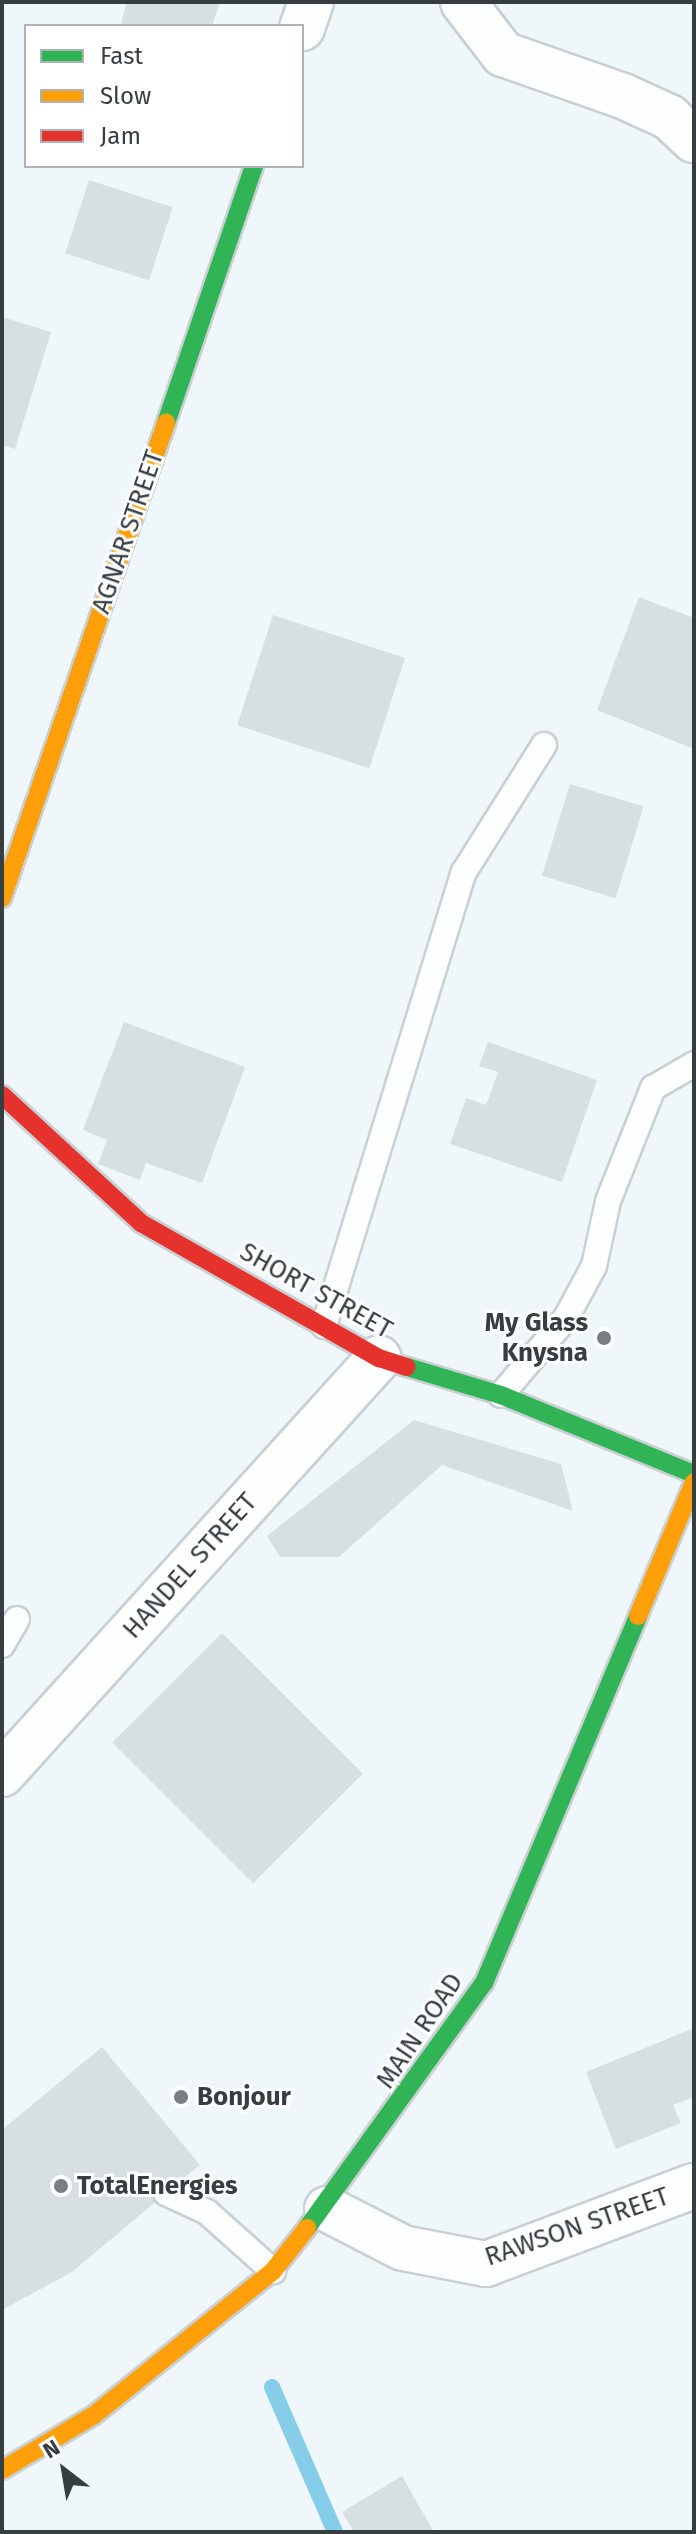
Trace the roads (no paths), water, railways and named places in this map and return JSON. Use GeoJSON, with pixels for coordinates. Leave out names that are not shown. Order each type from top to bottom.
{"type":"FeatureCollection","features":[{"type":"Feature","properties":{"kind":"main road","name":"AGNAR STREET"},"geometry":{"type":"LineString","coordinates":[[2,898],[253,168]]}},
{"type":"Feature","properties":{"kind":"main road","name":"SHORT STREET"},"geometry":{"type":"LineString","coordinates":[[2,1095],[80,1174],[141,1223],[379,1358],[501,1395],[694,1474]]}},
{"type":"Feature","properties":{"kind":"main road","name":"MAIN ROAD"},"geometry":{"type":"LineString","coordinates":[[2,2470],[94,2415],[273,2271],[327,2209],[484,1983],[694,1482]]}},
{"type":"Feature","properties":{"kind":"street"},"geometry":{"type":"LineString","coordinates":[[303,24],[311,2]]}},
{"type":"Feature","properties":{"kind":"street"},"geometry":{"type":"LineString","coordinates":[[463,2],[503,54],[623,96],[669,117],[694,140]]}},
{"type":"Feature","properties":{"kind":"street","name":"HANDEL STREET"},"geometry":{"type":"LineString","coordinates":[[4,1766],[379,1358]]}},
{"type":"Feature","properties":{"kind":"street","name":"RAWSON STREET"},"geometry":{"type":"LineString","coordinates":[[327,2209],[403,2248],[486,2264],[694,2186]]}},
{"type":"Feature","properties":{"kind":"lane"},"geometry":{"type":"LineString","coordinates":[[324,1326],[464,872],[544,745]]}},
{"type":"Feature","properties":{"kind":"lane"},"geometry":{"type":"LineString","coordinates":[[501,1395],[566,1318],[594,1266],[608,1201],[653,1088],[694,1064]]}},
{"type":"Feature","properties":{"kind":"lane"},"geometry":{"type":"LineString","coordinates":[[2,1645],[17,1619]]}},
{"type":"Feature","properties":{"kind":"lane"},"geometry":{"type":"LineString","coordinates":[[166,2193],[207,2212],[273,2271]]}},
{"type":"Feature","properties":{"kind":"waterway"},"geometry":{"type":"LineString","coordinates":[[272,2387],[335,2532]]}},
{"type":"Feature","properties":{"kind":"place","name":"My Glass Knysna"},"geometry":{"type":"Point","coordinates":[604,1338]}},
{"type":"Feature","properties":{"kind":"place","name":"Bonjour"},"geometry":{"type":"Point","coordinates":[181,2097]}},
{"type":"Feature","properties":{"kind":"place","name":"TotalEnergies"},"geometry":{"type":"Point","coordinates":[61,2186]}}]}
